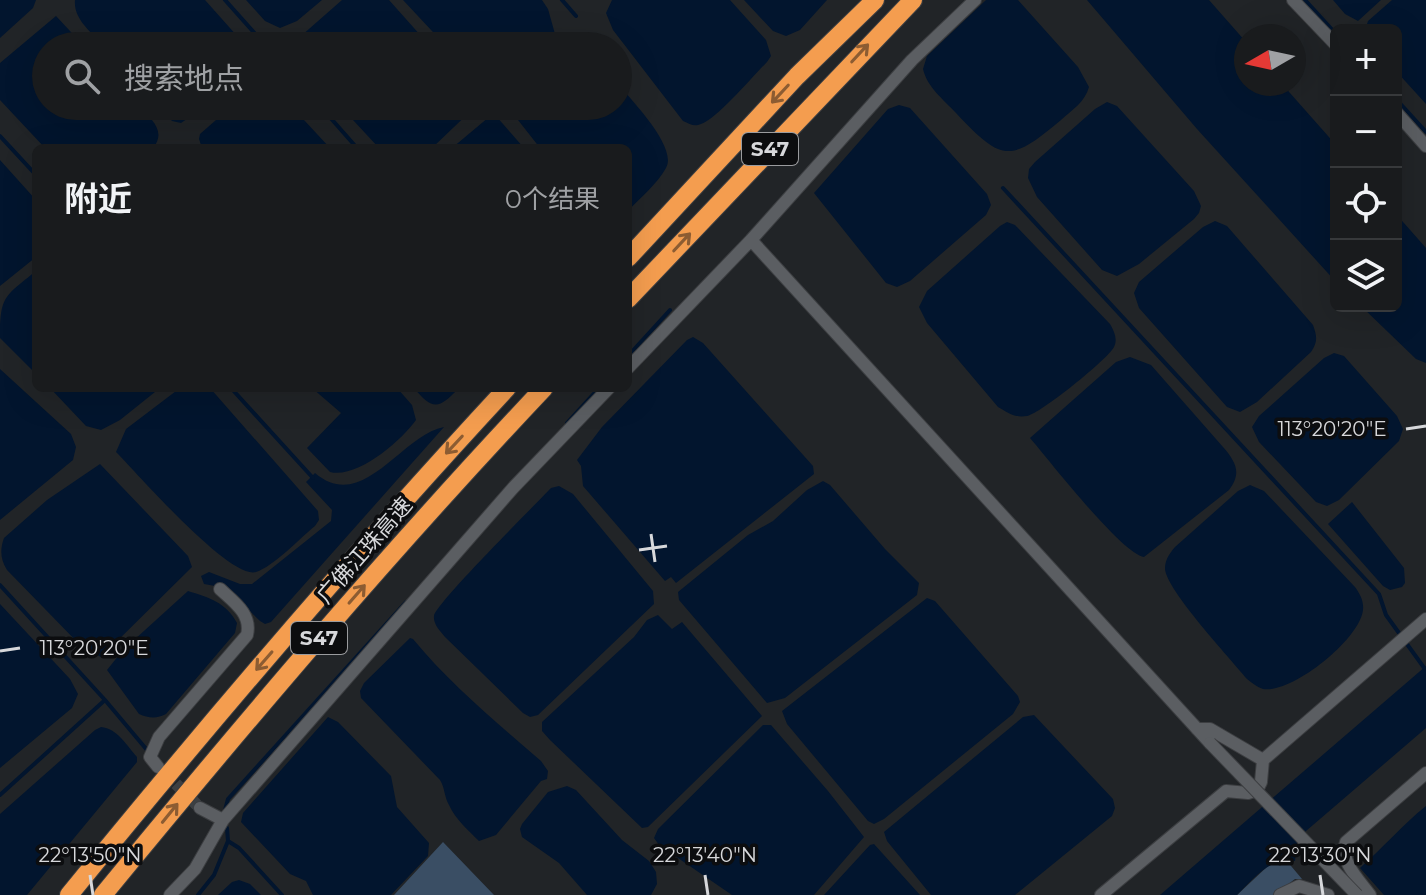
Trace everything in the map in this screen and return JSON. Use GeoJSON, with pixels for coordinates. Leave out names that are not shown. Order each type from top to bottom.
{"type":"FeatureCollection","features":[{"type":"Feature","properties":{"kind":"highway","name":"S47"},"geometry":{"type":"LineString","coordinates":[[632,254],[797,76],[875,0]]}},
{"type":"Feature","properties":{"kind":"highway","name":"S47"},"geometry":{"type":"LineString","coordinates":[[632,295],[913,0]]}},
{"type":"Feature","properties":{"kind":"highway","name":"广佛江珠高速"},"geometry":{"type":"LineString","coordinates":[[69,895],[190,747],[431,470],[503,392]]}},
{"type":"Feature","properties":{"kind":"highway","name":"广佛江珠高速"},"geometry":{"type":"LineString","coordinates":[[103,895],[208,767],[451,486],[540,392]]}},
{"type":"Feature","properties":{"kind":"street"},"geometry":{"type":"LineString","coordinates":[[632,364],[751,240],[912,60],[975,0]]}},
{"type":"Feature","properties":{"kind":"street"},"geometry":{"type":"LineString","coordinates":[[1293,0],[1330,39]]}},
{"type":"Feature","properties":{"kind":"street"},"geometry":{"type":"LineString","coordinates":[[1402,119],[1426,146]]}},
{"type":"Feature","properties":{"kind":"street"},"geometry":{"type":"LineString","coordinates":[[751,240],[1171,701],[1357,895]]}},
{"type":"Feature","properties":{"kind":"street"},"geometry":{"type":"LineString","coordinates":[[170,895],[195,869],[223,820],[513,488],[605,392]]}},
{"type":"Feature","properties":{"kind":"street"},"geometry":{"type":"LineString","coordinates":[[158,767],[150,757],[159,737],[247,635],[249,625],[246,617],[220,589]]}},
{"type":"Feature","properties":{"kind":"street"},"geometry":{"type":"LineString","coordinates":[[1101,895],[1226,791],[1248,793],[1257,790],[1263,760],[1426,619]]}},
{"type":"Feature","properties":{"kind":"street"},"geometry":{"type":"LineString","coordinates":[[1197,729],[1210,729],[1263,760]]}},
{"type":"Feature","properties":{"kind":"street"},"geometry":{"type":"LineString","coordinates":[[1370,895],[1345,857],[1343,850],[1346,842],[1426,773]]}},
{"type":"Feature","properties":{"kind":"street"},"geometry":{"type":"LineString","coordinates":[[200,808],[223,820]]}},
{"type":"Feature","properties":{"kind":"street"},"geometry":{"type":"LineString","coordinates":[[1280,895],[1299,886],[1328,895]]}},
{"type":"Feature","properties":{"kind":"shaded area"},"geometry":{"type":"Polygon","coordinates":[[[0,0],[36,0],[33,8],[0,38],[0,0]]]}},
{"type":"Feature","properties":{"kind":"shaded area"},"geometry":{"type":"Polygon","coordinates":[[[75,0],[205,0],[234,32],[90,32],[75,7],[75,0]]]}},
{"type":"Feature","properties":{"kind":"shaded area"},"geometry":{"type":"Polygon","coordinates":[[[246,0],[322,0],[297,21],[280,28],[265,21],[246,0]]]}},
{"type":"Feature","properties":{"kind":"shaded area"},"geometry":{"type":"Polygon","coordinates":[[[342,0],[389,0],[418,32],[306,32],[342,0]]]}},
{"type":"Feature","properties":{"kind":"shaded area"},"geometry":{"type":"Polygon","coordinates":[[[403,0],[542,0],[554,32],[433,32],[403,0]]]}},
{"type":"Feature","properties":{"kind":"shaded area"},"geometry":{"type":"Polygon","coordinates":[[[612,0],[730,0],[766,40],[771,56],[716,114],[701,124],[690,124],[683,121],[632,55],[632,32],[615,32],[606,13],[612,0]]]}},
{"type":"Feature","properties":{"kind":"shaded area"},"geometry":{"type":"Polygon","coordinates":[[[744,0],[827,0],[800,30],[786,36],[773,31],[744,0]]]}},
{"type":"Feature","properties":{"kind":"shaded area"},"geometry":{"type":"Polygon","coordinates":[[[986,0],[1018,0],[1078,67],[1089,87],[1074,109],[1044,134],[1017,150],[996,148],[985,141],[936,93],[923,69],[927,56],[986,0]]]}},
{"type":"Feature","properties":{"kind":"shaded area"},"geometry":{"type":"Polygon","coordinates":[[[1087,0],[1209,0],[1234,28],[1234,96],[1293,96],[1330,138],[1330,275],[1197,129],[1087,0]]]}},
{"type":"Feature","properties":{"kind":"shaded area"},"geometry":{"type":"Polygon","coordinates":[[[1333,0],[1381,0],[1358,21],[1345,14],[1333,0]]]}},
{"type":"Feature","properties":{"kind":"shaded area"},"geometry":{"type":"Polygon","coordinates":[[[1392,0],[1426,0],[1426,104],[1402,78],[1402,24],[1367,24],[1392,0]]]}},
{"type":"Feature","properties":{"kind":"shaded area"},"geometry":{"type":"Polygon","coordinates":[[[56,16],[71,32],[37,32],[56,16]]]}},
{"type":"Feature","properties":{"kind":"shaded area"},"geometry":{"type":"Polygon","coordinates":[[[32,36],[32,120],[151,120],[158,131],[157,142],[41,144],[0,100],[0,63],[32,36]]]}},
{"type":"Feature","properties":{"kind":"shaded area"},"geometry":{"type":"Polygon","coordinates":[[[632,101],[660,136],[668,159],[658,180],[632,207],[632,144],[537,144],[518,120],[632,120],[632,101]]]}},
{"type":"Feature","properties":{"kind":"shaded area"},"geometry":{"type":"Polygon","coordinates":[[[1107,102],[1117,106],[1194,191],[1201,206],[1194,219],[1139,264],[1117,276],[1102,270],[1037,197],[1028,178],[1029,169],[1035,162],[1107,102]]]}},
{"type":"Feature","properties":{"kind":"shaded area"},"geometry":{"type":"Polygon","coordinates":[[[899,105],[910,108],[987,194],[991,205],[986,215],[910,281],[897,287],[886,283],[814,193],[888,109],[899,105]]]}},
{"type":"Feature","properties":{"kind":"shaded area"},"geometry":{"type":"Polygon","coordinates":[[[216,120],[304,120],[326,144],[201,144],[200,134],[216,120]]]}},
{"type":"Feature","properties":{"kind":"shaded area"},"geometry":{"type":"Polygon","coordinates":[[[353,120],[461,120],[436,144],[375,144],[353,120]]]}},
{"type":"Feature","properties":{"kind":"shaded area"},"geometry":{"type":"Polygon","coordinates":[[[485,120],[500,120],[520,144],[457,144],[485,120]]]}},
{"type":"Feature","properties":{"kind":"shaded area"},"geometry":{"type":"Polygon","coordinates":[[[0,160],[32,196],[32,260],[0,286],[0,160]]]}},
{"type":"Feature","properties":{"kind":"shaded area"},"geometry":{"type":"Polygon","coordinates":[[[1215,221],[1227,226],[1313,325],[1316,336],[1311,352],[1257,402],[1240,412],[1227,407],[1139,308],[1134,293],[1139,282],[1203,227],[1215,221]]]}},
{"type":"Feature","properties":{"kind":"shaded area"},"geometry":{"type":"Polygon","coordinates":[[[1402,221],[1426,248],[1426,363],[1416,359],[1367,312],[1402,312],[1402,221]]]}},
{"type":"Feature","properties":{"kind":"shaded area"},"geometry":{"type":"Polygon","coordinates":[[[1007,222],[1015,225],[1110,324],[1116,338],[1114,347],[1087,374],[1027,416],[1012,414],[998,407],[927,323],[919,307],[927,291],[1007,222]]]}},
{"type":"Feature","properties":{"kind":"shaded area"},"geometry":{"type":"Polygon","coordinates":[[[32,274],[32,370],[0,338],[3,305],[32,274]]]}},
{"type":"Feature","properties":{"kind":"shaded area"},"geometry":{"type":"Polygon","coordinates":[[[693,337],[703,343],[813,466],[814,474],[676,583],[671,577],[665,581],[583,486],[581,466],[577,460],[602,427],[693,337]]]}},
{"type":"Feature","properties":{"kind":"shaded area"},"geometry":{"type":"Polygon","coordinates":[[[1334,353],[1344,356],[1397,416],[1403,429],[1399,441],[1339,500],[1327,506],[1316,502],[1259,442],[1252,427],[1259,416],[1324,358],[1334,353]]]}},
{"type":"Feature","properties":{"kind":"shaded area"},"geometry":{"type":"Polygon","coordinates":[[[1130,357],[1151,365],[1228,452],[1236,468],[1229,490],[1144,557],[1103,524],[1030,438],[1116,362],[1130,357]]]}},
{"type":"Feature","properties":{"kind":"shaded area"},"geometry":{"type":"Polygon","coordinates":[[[0,369],[71,434],[76,447],[73,460],[0,520],[0,369]]]}},
{"type":"Feature","properties":{"kind":"shaded area"},"geometry":{"type":"Polygon","coordinates":[[[54,392],[155,392],[120,420],[101,430],[86,426],[54,392]]]}},
{"type":"Feature","properties":{"kind":"shaded area"},"geometry":{"type":"Polygon","coordinates":[[[175,392],[214,392],[318,511],[319,520],[263,569],[256,572],[243,570],[206,543],[116,452],[126,429],[175,392]]]}},
{"type":"Feature","properties":{"kind":"shaded area"},"geometry":{"type":"Polygon","coordinates":[[[317,392],[401,392],[412,405],[416,420],[389,448],[365,464],[341,473],[330,472],[307,448],[341,413],[317,392]]]}},
{"type":"Feature","properties":{"kind":"shaded area"},"geometry":{"type":"Polygon","coordinates":[[[418,392],[455,392],[441,403],[426,401],[418,392]]]}},
{"type":"Feature","properties":{"kind":"shaded area"},"geometry":{"type":"Polygon","coordinates":[[[444,427],[271,622],[265,624],[260,621],[226,588],[204,584],[201,576],[209,572],[240,584],[252,584],[331,521],[332,510],[306,482],[315,473],[333,483],[349,484],[366,479],[412,443],[444,427]]]}},
{"type":"Feature","properties":{"kind":"shaded area"},"geometry":{"type":"Polygon","coordinates":[[[100,464],[188,556],[192,567],[101,657],[82,647],[7,570],[1,550],[4,538],[47,500],[100,464]]]}},
{"type":"Feature","properties":{"kind":"shaded area"},"geometry":{"type":"Polygon","coordinates":[[[823,481],[919,583],[917,595],[785,698],[767,703],[679,600],[678,592],[748,535],[773,521],[807,490],[823,481]]]}},
{"type":"Feature","properties":{"kind":"shaded area"},"geometry":{"type":"Polygon","coordinates":[[[1250,485],[1264,491],[1355,587],[1363,604],[1359,622],[1338,649],[1307,674],[1276,688],[1263,689],[1247,679],[1187,608],[1165,569],[1175,547],[1238,491],[1250,485]]]}},
{"type":"Feature","properties":{"kind":"shaded area"},"geometry":{"type":"Polygon","coordinates":[[[559,486],[573,494],[653,591],[654,604],[538,715],[530,717],[445,637],[436,625],[434,616],[488,553],[551,488],[559,486]]]}},
{"type":"Feature","properties":{"kind":"shaded area"},"geometry":{"type":"Polygon","coordinates":[[[1352,502],[1404,568],[1405,583],[1402,587],[1390,590],[1383,586],[1328,524],[1352,502]]]}},
{"type":"Feature","properties":{"kind":"shaded area"},"geometry":{"type":"Polygon","coordinates":[[[188,591],[210,598],[228,610],[237,623],[235,633],[166,714],[149,717],[139,714],[107,670],[123,650],[188,591]]]}},
{"type":"Feature","properties":{"kind":"shaded area"},"geometry":{"type":"Polygon","coordinates":[[[927,598],[935,601],[1020,702],[1013,714],[874,824],[868,821],[787,724],[782,711],[927,598]]]}},
{"type":"Feature","properties":{"kind":"shaded area"},"geometry":{"type":"Polygon","coordinates":[[[0,604],[70,679],[78,694],[72,708],[0,768],[0,604]]]}},
{"type":"Feature","properties":{"kind":"shaded area"},"geometry":{"type":"Polygon","coordinates":[[[658,615],[672,629],[682,622],[762,716],[648,827],[642,828],[550,740],[542,731],[542,722],[634,637],[647,620],[658,615]]]}},
{"type":"Feature","properties":{"kind":"shaded area"},"geometry":{"type":"Polygon","coordinates":[[[410,638],[548,771],[547,779],[541,781],[496,835],[479,841],[467,829],[447,802],[440,780],[361,698],[364,683],[410,638]]]}},
{"type":"Feature","properties":{"kind":"shaded area"},"geometry":{"type":"Polygon","coordinates":[[[1426,666],[1426,728],[1306,831],[1297,843],[1295,861],[1277,862],[1270,866],[1237,895],[1160,895],[1426,666]]]}},
{"type":"Feature","properties":{"kind":"shaded area"},"geometry":{"type":"Polygon","coordinates":[[[1034,715],[1113,799],[1115,808],[1112,816],[1015,895],[931,895],[887,841],[884,832],[1023,717],[1034,715]]]}},
{"type":"Feature","properties":{"kind":"shaded area"},"geometry":{"type":"Polygon","coordinates":[[[328,717],[338,722],[391,776],[397,807],[429,843],[428,856],[391,895],[313,895],[306,881],[290,874],[241,822],[243,813],[328,717]]]}},
{"type":"Feature","properties":{"kind":"shaded area"},"geometry":{"type":"Polygon","coordinates":[[[763,725],[771,725],[864,837],[814,895],[732,895],[659,845],[654,838],[658,829],[763,725]]]}},
{"type":"Feature","properties":{"kind":"shaded area"},"geometry":{"type":"Polygon","coordinates":[[[101,727],[121,738],[137,757],[137,762],[27,895],[0,895],[0,814],[101,727]]]}},
{"type":"Feature","properties":{"kind":"shaded area"},"geometry":{"type":"Polygon","coordinates":[[[567,786],[576,790],[622,840],[649,861],[656,872],[657,884],[651,895],[587,895],[559,863],[522,837],[522,824],[548,792],[567,786]]]}},
{"type":"Feature","properties":{"kind":"shaded area"},"geometry":{"type":"Polygon","coordinates":[[[1426,806],[1426,895],[1384,895],[1360,868],[1426,806]]]}},
{"type":"Feature","properties":{"kind":"shaded area"},"geometry":{"type":"Polygon","coordinates":[[[443,842],[494,895],[394,895],[443,842]]]}},
{"type":"Feature","properties":{"kind":"shaded area"},"geometry":{"type":"Polygon","coordinates":[[[874,844],[920,895],[824,895],[870,845],[874,844]]]}},
{"type":"Feature","properties":{"kind":"shaded area"},"geometry":{"type":"Polygon","coordinates":[[[1286,860],[1302,879],[1295,879],[1274,895],[1237,895],[1269,865],[1286,860]]]}},
{"type":"Feature","properties":{"kind":"shaded area"},"geometry":{"type":"Polygon","coordinates":[[[239,880],[250,884],[261,895],[218,895],[232,882],[239,880]]]}},
{"type":"Feature","properties":{"kind":"waterway"},"geometry":{"type":"LineString","coordinates":[[225,0],[254,32]]}},
{"type":"Feature","properties":{"kind":"waterway"},"geometry":{"type":"LineString","coordinates":[[562,0],[576,16]]}},
{"type":"Feature","properties":{"kind":"waterway"},"geometry":{"type":"LineString","coordinates":[[1305,0],[1330,27]]}},
{"type":"Feature","properties":{"kind":"waterway"},"geometry":{"type":"LineString","coordinates":[[1402,106],[1426,132]]}},
{"type":"Feature","properties":{"kind":"waterway"},"geometry":{"type":"LineString","coordinates":[[332,120],[353,144]]}},
{"type":"Feature","properties":{"kind":"waterway"},"geometry":{"type":"LineString","coordinates":[[0,136],[32,171]]}},
{"type":"Feature","properties":{"kind":"waterway"},"geometry":{"type":"LineString","coordinates":[[1003,188],[1379,594],[1386,615],[1425,669]]}},
{"type":"Feature","properties":{"kind":"waterway"},"geometry":{"type":"LineString","coordinates":[[632,352],[670,310]]}},
{"type":"Feature","properties":{"kind":"waterway"},"geometry":{"type":"LineString","coordinates":[[235,392],[313,478]]}},
{"type":"Feature","properties":{"kind":"waterway"},"geometry":{"type":"LineString","coordinates":[[567,423],[595,392]]}},
{"type":"Feature","properties":{"kind":"waterway"},"geometry":{"type":"LineString","coordinates":[[0,585],[147,750]]}},
{"type":"Feature","properties":{"kind":"waterway"},"geometry":{"type":"LineString","coordinates":[[225,810],[228,799],[406,602]]}},
{"type":"Feature","properties":{"kind":"waterway"},"geometry":{"type":"LineString","coordinates":[[0,795],[105,700]]}},
{"type":"Feature","properties":{"kind":"waterway"},"geometry":{"type":"LineString","coordinates":[[227,828],[228,841]]}},
{"type":"Feature","properties":{"kind":"waterway"},"geometry":{"type":"LineString","coordinates":[[198,895],[214,875],[228,841],[239,848],[282,895]]}},
{"type":"Feature","properties":{"kind":"tunnel"},"geometry":{"type":"LineString","coordinates":[[163,771],[200,808]]}}]}
